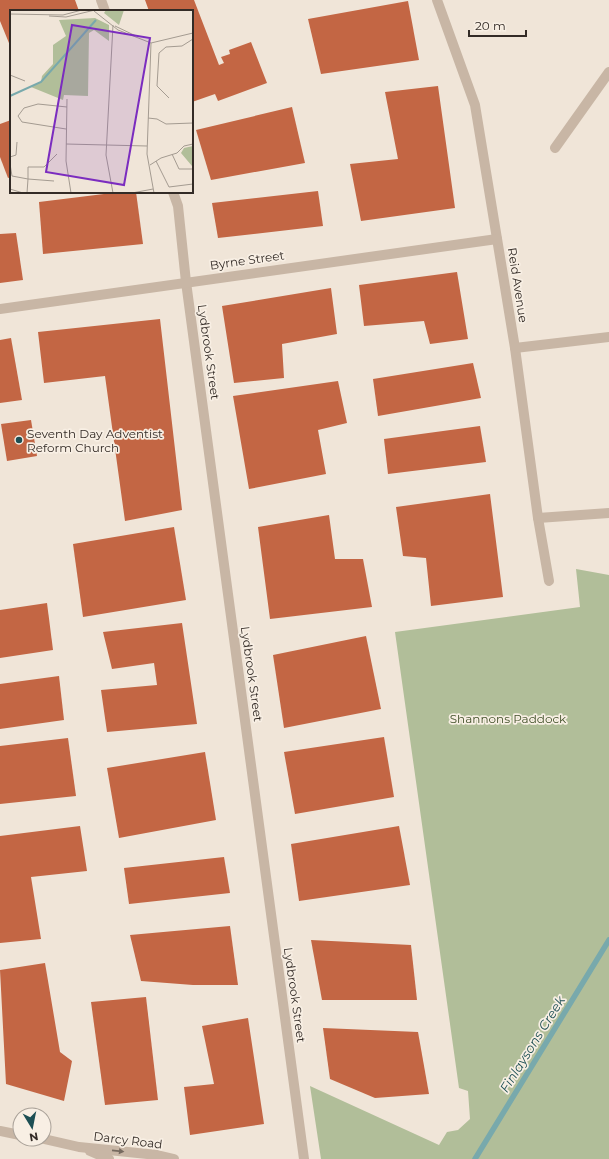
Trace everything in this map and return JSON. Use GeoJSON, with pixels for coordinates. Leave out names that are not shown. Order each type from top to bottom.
{"type":"FeatureCollection","features":[{"type":"Feature","properties":{"kind":"street"},"geometry":{"type":"LineString","coordinates":[[101,0],[105,10]]}},
{"type":"Feature","properties":{"kind":"street","name":"Reid Avenue"},"geometry":{"type":"LineString","coordinates":[[437,0],[475,106],[515,348],[538,518],[549,581]]}},
{"type":"Feature","properties":{"kind":"street"},"geometry":{"type":"LineString","coordinates":[[555,148],[609,72]]}},
{"type":"Feature","properties":{"kind":"street","name":"Lydbrook Street"},"geometry":{"type":"LineString","coordinates":[[173,193],[178,206],[186,282],[304,1159]]}},
{"type":"Feature","properties":{"kind":"street","name":"Byrne Street"},"geometry":{"type":"LineString","coordinates":[[0,309],[497,239]]}},
{"type":"Feature","properties":{"kind":"street"},"geometry":{"type":"LineString","coordinates":[[515,348],[609,337]]}},
{"type":"Feature","properties":{"kind":"street"},"geometry":{"type":"LineString","coordinates":[[538,518],[609,513]]}},
{"type":"Feature","properties":{"kind":"street"},"geometry":{"type":"LineString","coordinates":[[0,1131],[12,1133]]}},
{"type":"Feature","properties":{"kind":"street","name":"Darcy Road"},"geometry":{"type":"LineString","coordinates":[[52,1141],[79,1147],[157,1155],[174,1159]]}},
{"type":"Feature","properties":{"kind":"street","name":"Darcy Road"},"geometry":{"type":"LineString","coordinates":[[79,1147],[109,1159]]}},
{"type":"Feature","properties":{"kind":"green space","name":"Shannons Paddock"},"geometry":{"type":"Polygon","coordinates":[[[576,569],[609,575],[609,1159],[321,1159],[310,1086],[439,1145],[447,1132],[458,1130],[470,1119],[468,1091],[459,1088],[395,632],[580,607],[576,569]]]}},
{"type":"Feature","properties":{"kind":"building"},"geometry":{"type":"Polygon","coordinates":[[[0,0],[75,0],[79,10],[10,10],[10,46],[0,21],[0,0]]]}},
{"type":"Feature","properties":{"kind":"building"},"geometry":{"type":"Polygon","coordinates":[[[145,0],[194,0],[219,65],[224,63],[221,57],[230,54],[229,50],[251,42],[267,83],[218,101],[215,94],[193,102],[193,10],[149,10],[145,0]]]}},
{"type":"Feature","properties":{"kind":"building"},"geometry":{"type":"Polygon","coordinates":[[[408,1],[419,60],[321,74],[308,19],[408,1]]]}},
{"type":"Feature","properties":{"kind":"building"},"geometry":{"type":"Polygon","coordinates":[[[438,86],[455,208],[361,221],[350,164],[398,159],[385,92],[438,86]]]}},
{"type":"Feature","properties":{"kind":"building"},"geometry":{"type":"Polygon","coordinates":[[[292,107],[305,163],[211,180],[196,130],[292,107]]]}},
{"type":"Feature","properties":{"kind":"building"},"geometry":{"type":"Polygon","coordinates":[[[10,120],[10,177],[8,178],[0,157],[0,124],[10,120]]]}},
{"type":"Feature","properties":{"kind":"building"},"geometry":{"type":"Polygon","coordinates":[[[318,191],[323,226],[218,238],[212,203],[318,191]]]}},
{"type":"Feature","properties":{"kind":"building"},"geometry":{"type":"Polygon","coordinates":[[[112,193],[136,193],[143,244],[43,254],[39,202],[112,193]]]}},
{"type":"Feature","properties":{"kind":"building"},"geometry":{"type":"Polygon","coordinates":[[[16,233],[23,280],[0,283],[0,234],[16,233]]]}},
{"type":"Feature","properties":{"kind":"building"},"geometry":{"type":"Polygon","coordinates":[[[457,272],[468,339],[430,344],[424,321],[364,326],[359,285],[457,272]]]}},
{"type":"Feature","properties":{"kind":"building"},"geometry":{"type":"Polygon","coordinates":[[[331,288],[337,334],[282,344],[284,378],[234,383],[222,306],[331,288]]]}},
{"type":"Feature","properties":{"kind":"building"},"geometry":{"type":"Polygon","coordinates":[[[160,319],[182,510],[125,521],[105,376],[44,383],[38,332],[160,319]]]}},
{"type":"Feature","properties":{"kind":"building"},"geometry":{"type":"Polygon","coordinates":[[[11,338],[22,400],[0,403],[0,340],[11,338]]]}},
{"type":"Feature","properties":{"kind":"building"},"geometry":{"type":"Polygon","coordinates":[[[473,363],[481,398],[378,416],[373,379],[473,363]]]}},
{"type":"Feature","properties":{"kind":"building"},"geometry":{"type":"Polygon","coordinates":[[[338,381],[347,423],[318,430],[326,474],[249,489],[233,396],[338,381]]]}},
{"type":"Feature","properties":{"kind":"building","name":"Seventh Day Adventist Reform Church"},"geometry":{"type":"Polygon","coordinates":[[[31,420],[37,456],[7,461],[1,424],[31,420]]]}},
{"type":"Feature","properties":{"kind":"building"},"geometry":{"type":"Polygon","coordinates":[[[480,426],[486,462],[388,474],[384,439],[480,426]]]}},
{"type":"Feature","properties":{"kind":"building"},"geometry":{"type":"Polygon","coordinates":[[[490,494],[503,597],[431,606],[426,558],[403,556],[396,507],[490,494]]]}},
{"type":"Feature","properties":{"kind":"building"},"geometry":{"type":"Polygon","coordinates":[[[329,515],[335,559],[363,559],[372,607],[270,619],[258,527],[329,515]]]}},
{"type":"Feature","properties":{"kind":"building"},"geometry":{"type":"Polygon","coordinates":[[[174,527],[186,600],[83,617],[73,544],[174,527]]]}},
{"type":"Feature","properties":{"kind":"building"},"geometry":{"type":"Polygon","coordinates":[[[47,603],[53,650],[0,658],[0,610],[47,603]]]}},
{"type":"Feature","properties":{"kind":"building"},"geometry":{"type":"Polygon","coordinates":[[[182,623],[197,724],[107,732],[101,690],[157,685],[154,663],[112,669],[103,632],[182,623]]]}},
{"type":"Feature","properties":{"kind":"building"},"geometry":{"type":"Polygon","coordinates":[[[366,636],[381,709],[284,728],[273,655],[366,636]]]}},
{"type":"Feature","properties":{"kind":"building"},"geometry":{"type":"Polygon","coordinates":[[[59,676],[64,720],[0,729],[0,684],[59,676]]]}},
{"type":"Feature","properties":{"kind":"building"},"geometry":{"type":"Polygon","coordinates":[[[384,737],[394,797],[295,814],[284,752],[384,737]]]}},
{"type":"Feature","properties":{"kind":"building"},"geometry":{"type":"Polygon","coordinates":[[[68,738],[76,796],[0,804],[0,746],[68,738]]]}},
{"type":"Feature","properties":{"kind":"building"},"geometry":{"type":"Polygon","coordinates":[[[205,752],[216,820],[119,838],[107,768],[205,752]]]}},
{"type":"Feature","properties":{"kind":"building"},"geometry":{"type":"Polygon","coordinates":[[[80,826],[87,871],[31,877],[41,939],[0,943],[0,836],[80,826]]]}},
{"type":"Feature","properties":{"kind":"building"},"geometry":{"type":"Polygon","coordinates":[[[399,826],[410,885],[299,901],[291,844],[399,826]]]}},
{"type":"Feature","properties":{"kind":"building"},"geometry":{"type":"Polygon","coordinates":[[[224,857],[230,893],[129,904],[124,868],[224,857]]]}},
{"type":"Feature","properties":{"kind":"building"},"geometry":{"type":"Polygon","coordinates":[[[230,926],[238,985],[193,985],[141,981],[130,935],[230,926]]]}},
{"type":"Feature","properties":{"kind":"building"},"geometry":{"type":"Polygon","coordinates":[[[311,940],[411,945],[417,1000],[322,1000],[311,940]]]}},
{"type":"Feature","properties":{"kind":"building"},"geometry":{"type":"Polygon","coordinates":[[[45,963],[60,1052],[72,1061],[64,1101],[6,1084],[0,970],[45,963]]]}},
{"type":"Feature","properties":{"kind":"building"},"geometry":{"type":"Polygon","coordinates":[[[146,997],[158,1100],[105,1105],[91,1002],[146,997]]]}},
{"type":"Feature","properties":{"kind":"building"},"geometry":{"type":"Polygon","coordinates":[[[248,1018],[264,1124],[190,1135],[184,1087],[214,1084],[202,1026],[248,1018]]]}},
{"type":"Feature","properties":{"kind":"building"},"geometry":{"type":"Polygon","coordinates":[[[323,1028],[418,1032],[429,1094],[375,1098],[330,1079],[323,1028]]]}},
{"type":"Feature","properties":{"kind":"waterway","name":"Finlaysons Creek"},"geometry":{"type":"LineString","coordinates":[[475,1159],[609,940]]}},
{"type":"Feature","properties":{"kind":"place","name":"Seventh Day Adventist Reform Church"},"geometry":{"type":"Point","coordinates":[19,440]}}]}
